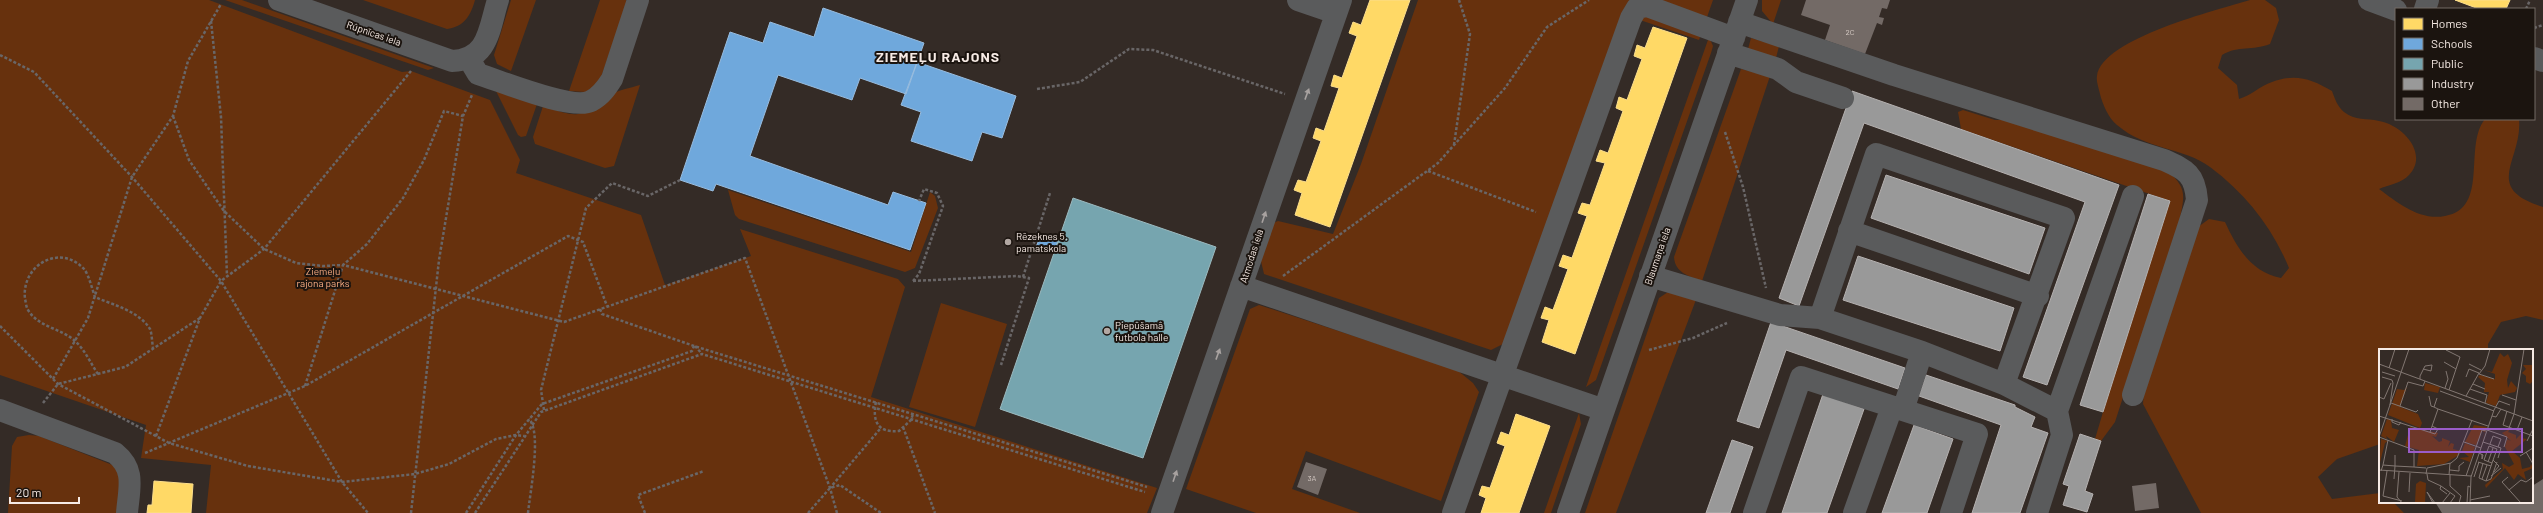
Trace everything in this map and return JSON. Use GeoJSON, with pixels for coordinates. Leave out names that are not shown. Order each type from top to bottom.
{"type":"FeatureCollection","features":[{"type":"Feature","properties":{"kind":"street","name":"Rūpnīcas iela"},"geometry":{"type":"LineString","coordinates":[[279,0],[452,61],[474,66]]}},
{"type":"Feature","properties":{"kind":"street"},"geometry":{"type":"LineString","coordinates":[[498,0],[483,47],[474,66],[570,103],[591,101],[606,88],[612,79],[638,0]]}},
{"type":"Feature","properties":{"kind":"street"},"geometry":{"type":"LineString","coordinates":[[1298,0],[1339,7]]}},
{"type":"Feature","properties":{"kind":"street","name":"Blaumaņa iela"},"geometry":{"type":"LineString","coordinates":[[1568,513],[1747,0]]}},
{"type":"Feature","properties":{"kind":"street"},"geometry":{"type":"LineString","coordinates":[[2369,0],[2395,10]]}},
{"type":"Feature","properties":{"kind":"street"},"geometry":{"type":"LineString","coordinates":[[1453,513],[1631,18],[1637,8],[1647,6],[1734,38],[1902,77],[2164,160],[2189,174],[2195,182],[2197,200],[2133,395]]}},
{"type":"Feature","properties":{"kind":"street","name":"Atmodas iela"},"geometry":{"type":"LineString","coordinates":[[1162,513],[1251,290],[1305,101],[1339,7]]}},
{"type":"Feature","properties":{"kind":"street"},"geometry":{"type":"LineString","coordinates":[[1734,38],[1796,82],[1843,98]]}},
{"type":"Feature","properties":{"kind":"street"},"geometry":{"type":"LineString","coordinates":[[1820,318],[1876,154],[2064,218],[2038,296],[2004,384]]}},
{"type":"Feature","properties":{"kind":"street"},"geometry":{"type":"LineString","coordinates":[[2037,513],[2062,435],[2057,411],[2133,196]]}},
{"type":"Feature","properties":{"kind":"street"},"geometry":{"type":"LineString","coordinates":[[1849,231],[2038,296]]}},
{"type":"Feature","properties":{"kind":"street"},"geometry":{"type":"LineString","coordinates":[[1650,276],[1771,312],[1820,318],[1922,352],[2004,384],[2057,411]]}},
{"type":"Feature","properties":{"kind":"street"},"geometry":{"type":"LineString","coordinates":[[1251,290],[1604,410]]}},
{"type":"Feature","properties":{"kind":"street"},"geometry":{"type":"LineString","coordinates":[[1854,513],[1922,352]]}},
{"type":"Feature","properties":{"kind":"street"},"geometry":{"type":"LineString","coordinates":[[1754,513],[1801,377],[1977,434],[1951,513]]}},
{"type":"Feature","properties":{"kind":"street"},"geometry":{"type":"LineString","coordinates":[[0,410],[109,450],[126,462],[130,482],[127,513]]}},
{"type":"Feature","properties":{"kind":"path"},"geometry":{"type":"LineString","coordinates":[[1454,145],[1470,34],[1459,0]]}},
{"type":"Feature","properties":{"kind":"path"},"geometry":{"type":"LineString","coordinates":[[1251,290],[1428,171],[1454,145],[1504,88],[1547,26],[1589,0]]}},
{"type":"Feature","properties":{"kind":"path"},"geometry":{"type":"LineString","coordinates":[[53,379],[88,318],[132,177],[172,116],[188,61],[221,4]]}},
{"type":"Feature","properties":{"kind":"path"},"geometry":{"type":"LineString","coordinates":[[211,21],[221,118],[227,276]]}},
{"type":"Feature","properties":{"kind":"path"},"geometry":{"type":"LineString","coordinates":[[1037,89],[1080,82],[1129,49],[1153,50],[1305,101]]}},
{"type":"Feature","properties":{"kind":"path"},"geometry":{"type":"LineString","coordinates":[[0,55],[34,72],[132,177],[221,281],[290,393],[342,482],[368,513]]}},
{"type":"Feature","properties":{"kind":"path"},"geometry":{"type":"LineString","coordinates":[[411,513],[439,260],[463,116],[474,66]]}},
{"type":"Feature","properties":{"kind":"path"},"geometry":{"type":"LineString","coordinates":[[156,436],[200,318],[221,281],[264,249],[411,71]]}},
{"type":"Feature","properties":{"kind":"path"},"geometry":{"type":"LineString","coordinates":[[306,386],[343,265],[367,244],[404,198],[424,160],[444,111],[463,116]]}},
{"type":"Feature","properties":{"kind":"path"},"geometry":{"type":"LineString","coordinates":[[172,116],[189,160],[224,211],[264,249],[296,263],[323,266],[343,265],[564,322],[745,258],[789,374],[838,513]]}},
{"type":"Feature","properties":{"kind":"path"},"geometry":{"type":"LineString","coordinates":[[1725,131],[1745,195],[1771,312]]}},
{"type":"Feature","properties":{"kind":"path"},"geometry":{"type":"LineString","coordinates":[[1428,171],[1536,212]]}},
{"type":"Feature","properties":{"kind":"path"},"geometry":{"type":"LineString","coordinates":[[544,410],[541,390],[586,208],[612,183],[648,196],[680,180]]}},
{"type":"Feature","properties":{"kind":"path"},"geometry":{"type":"LineString","coordinates":[[919,201],[924,189],[937,193],[943,206],[919,274],[913,281],[1029,278],[1001,365]]}},
{"type":"Feature","properties":{"kind":"path"},"geometry":{"type":"LineString","coordinates":[[1023,277],[1050,193]]}},
{"type":"Feature","properties":{"kind":"path"},"geometry":{"type":"LineString","coordinates":[[126,462],[306,386],[466,296],[568,236],[583,242],[607,306]]}},
{"type":"Feature","properties":{"kind":"path"},"geometry":{"type":"LineString","coordinates":[[98,374],[75,341],[38,321],[27,309],[24,291],[28,276],[39,262],[57,258],[72,260],[84,269],[95,297],[126,310],[141,320],[150,330],[153,348]]}},
{"type":"Feature","properties":{"kind":"path"},"geometry":{"type":"LineString","coordinates":[[600,309],[602,314],[694,346],[789,374],[1153,489]]}},
{"type":"Feature","properties":{"kind":"path"},"geometry":{"type":"LineString","coordinates":[[29,421],[58,384],[125,367],[200,318]]}},
{"type":"Feature","properties":{"kind":"path"},"geometry":{"type":"LineString","coordinates":[[1644,351],[1693,338],[1728,322]]}},
{"type":"Feature","properties":{"kind":"path"},"geometry":{"type":"LineString","coordinates":[[0,326],[58,384],[169,443],[248,466],[342,482],[415,474],[449,464],[496,439],[516,435],[524,436]]}},
{"type":"Feature","properties":{"kind":"path"},"geometry":{"type":"LineString","coordinates":[[694,346],[702,354],[792,383],[1146,491],[1144,496]]}},
{"type":"Feature","properties":{"kind":"path"},"geometry":{"type":"LineString","coordinates":[[466,513],[516,435],[542,404],[692,351],[694,346]]}},
{"type":"Feature","properties":{"kind":"path"},"geometry":{"type":"LineString","coordinates":[[475,513],[533,422],[544,410],[702,354]]}},
{"type":"Feature","properties":{"kind":"path"},"geometry":{"type":"LineString","coordinates":[[876,402],[874,408],[875,422],[880,429],[899,431],[910,420],[913,414]]}},
{"type":"Feature","properties":{"kind":"path"},"geometry":{"type":"LineString","coordinates":[[528,513],[535,439],[533,422],[529,418]]}},
{"type":"Feature","properties":{"kind":"path"},"geometry":{"type":"LineString","coordinates":[[903,427],[935,513]]}},
{"type":"Feature","properties":{"kind":"path"},"geometry":{"type":"LineString","coordinates":[[808,513],[880,429]]}},
{"type":"Feature","properties":{"kind":"path"},"geometry":{"type":"LineString","coordinates":[[645,513],[638,495],[704,471]]}},
{"type":"Feature","properties":{"kind":"path"},"geometry":{"type":"LineString","coordinates":[[830,488],[840,485],[882,513]]}},
{"type":"Feature","properties":{"kind":"green space","name":"Ziemeļu rajona parks"},"geometry":{"type":"Polygon","coordinates":[[[0,0],[209,0],[402,72],[411,71],[490,100],[520,160],[516,173],[641,215],[665,285],[751,256],[740,229],[898,279],[905,287],[871,397],[1157,488],[1147,513],[206,513],[211,465],[141,458],[146,425],[0,375],[0,0]]]}},
{"type":"Feature","properties":{"kind":"green space"},"geometry":{"type":"Polygon","coordinates":[[[225,0],[242,0],[434,68],[428,70],[225,0]]]}},
{"type":"Feature","properties":{"kind":"green space"},"geometry":{"type":"Polygon","coordinates":[[[363,0],[475,0],[466,19],[458,26],[447,29],[363,0]]]}},
{"type":"Feature","properties":{"kind":"green space"},"geometry":{"type":"Polygon","coordinates":[[[511,0],[536,0],[511,71],[497,64],[494,55],[511,0]]]}},
{"type":"Feature","properties":{"kind":"green space"},"geometry":{"type":"Polygon","coordinates":[[[600,0],[626,0],[627,3],[599,83],[586,92],[569,91],[600,0]]]}},
{"type":"Feature","properties":{"kind":"green space"},"geometry":{"type":"Polygon","coordinates":[[[1418,0],[1713,0],[1699,40],[1640,20],[1525,333],[1491,350],[1264,274],[1260,257],[1271,224],[1278,221],[1333,234],[1361,164],[1418,0]]]}},
{"type":"Feature","properties":{"kind":"green space"},"geometry":{"type":"Polygon","coordinates":[[[1762,0],[1781,0],[1773,24],[1762,11],[1762,0]]]}},
{"type":"Feature","properties":{"kind":"green space"},"geometry":{"type":"Polygon","coordinates":[[[2250,0],[2265,0],[2276,8],[2279,20],[2270,44],[2234,50],[2222,55],[2218,68],[2237,85],[2239,99],[2280,79],[2303,79],[2317,83],[2332,91],[2336,102],[2348,115],[2357,118],[2379,121],[2397,128],[2404,134],[2415,150],[2416,158],[2414,167],[2409,175],[2403,180],[2379,189],[2410,210],[2427,216],[2445,216],[2459,211],[2467,201],[2472,189],[2476,144],[2479,131],[2484,120],[2519,120],[2519,134],[2509,171],[2509,182],[2514,191],[2524,199],[2543,207],[2543,320],[2526,316],[2501,322],[2488,344],[2488,349],[2379,349],[2379,444],[2337,459],[2318,477],[2332,499],[2379,493],[2379,503],[2394,503],[2404,513],[2201,513],[2143,404],[2145,378],[2198,227],[2209,219],[2225,222],[2246,258],[2261,270],[2270,275],[2281,278],[2289,268],[2275,239],[2257,212],[2223,177],[2199,160],[2152,144],[2128,133],[2114,122],[2102,102],[2097,76],[2104,62],[2119,50],[2139,38],[2189,18],[2250,0]]]}},
{"type":"Feature","properties":{"kind":"green space"},"geometry":{"type":"Polygon","coordinates":[[[1709,37],[1713,46],[1711,53],[1596,380],[1586,387],[1709,37]]]}},
{"type":"Feature","properties":{"kind":"green space"},"geometry":{"type":"Polygon","coordinates":[[[1751,38],[1779,46],[1775,62],[1748,49],[1751,38]]]}},
{"type":"Feature","properties":{"kind":"green space"},"geometry":{"type":"Polygon","coordinates":[[[1741,69],[1770,76],[1702,281],[1680,270],[1677,267],[1674,257],[1741,69]]]}},
{"type":"Feature","properties":{"kind":"green space"},"geometry":{"type":"Polygon","coordinates":[[[640,85],[614,166],[605,168],[535,144],[533,137],[543,106],[566,113],[580,114],[613,93],[640,85]]]}},
{"type":"Feature","properties":{"kind":"green space"},"geometry":{"type":"Polygon","coordinates":[[[495,89],[537,104],[526,136],[521,137],[518,135],[495,89]]]}},
{"type":"Feature","properties":{"kind":"green space"},"geometry":{"type":"Polygon","coordinates":[[[1963,110],[1995,120],[2008,120],[2166,169],[2182,188],[2183,199],[2179,224],[2115,422],[2101,441],[2095,439],[2170,201],[1961,129],[1958,112],[1963,110]]]}},
{"type":"Feature","properties":{"kind":"green space"},"geometry":{"type":"Polygon","coordinates":[[[728,190],[911,252],[930,192],[935,196],[938,208],[915,268],[905,272],[739,219],[735,215],[728,190]]]}},
{"type":"Feature","properties":{"kind":"green space"},"geometry":{"type":"Polygon","coordinates":[[[1671,290],[1697,297],[1616,513],[1585,513],[1659,298],[1671,290]]]}},
{"type":"Feature","properties":{"kind":"green space"},"geometry":{"type":"Polygon","coordinates":[[[941,303],[1007,324],[975,427],[909,407],[941,303]]]}},
{"type":"Feature","properties":{"kind":"green space"},"geometry":{"type":"Polygon","coordinates":[[[1259,305],[1457,370],[1473,383],[1479,392],[1441,501],[1306,451],[1292,489],[1360,513],[1256,513],[1186,489],[1250,309],[1259,305]]]}},
{"type":"Feature","properties":{"kind":"green space"},"geometry":{"type":"Polygon","coordinates":[[[1579,413],[1581,424],[1551,513],[1544,513],[1579,413]]]}},
{"type":"Feature","properties":{"kind":"green space"},"geometry":{"type":"Polygon","coordinates":[[[29,435],[39,436],[115,466],[120,478],[118,513],[8,513],[12,446],[17,437],[29,435]]]}},
{"type":"Feature","properties":{"kind":"building: Homes"},"geometry":{"type":"Polygon","coordinates":[[[1370,0],[1410,0],[1330,227],[1295,215],[1302,193],[1294,190],[1298,180],[1306,182],[1321,141],[1313,138],[1316,128],[1324,131],[1339,88],[1331,86],[1334,75],[1342,78],[1357,36],[1349,33],[1353,22],[1361,25],[1370,0]]]}},
{"type":"Feature","properties":{"kind":"building: Homes"},"geometry":{"type":"Polygon","coordinates":[[[2455,0],[2510,0],[2506,8],[2476,8],[2455,0]]]}},
{"type":"Feature","properties":{"kind":"building: Homes"},"geometry":{"type":"Polygon","coordinates":[[[1653,27],[1687,38],[1575,354],[1542,342],[1549,320],[1541,318],[1545,307],[1553,310],[1568,269],[1559,266],[1563,255],[1572,258],[1587,216],[1578,213],[1582,203],[1590,205],[1605,163],[1596,161],[1600,150],[1608,153],[1623,111],[1616,108],[1619,97],[1627,100],[1642,59],[1634,56],[1637,45],[1645,48],[1653,27]]]}},
{"type":"Feature","properties":{"kind":"building: Homes"},"geometry":{"type":"Polygon","coordinates":[[[1516,414],[1550,426],[1519,513],[1481,513],[1486,498],[1479,495],[1482,486],[1490,488],[1505,446],[1497,443],[1501,432],[1509,435],[1516,414]]]}},
{"type":"Feature","properties":{"kind":"building: Homes"},"geometry":{"type":"Polygon","coordinates":[[[154,481],[193,484],[191,513],[147,513],[148,505],[152,505],[154,481]]]}},
{"type":"Feature","properties":{"kind":"building: Schools"},"geometry":{"type":"Polygon","coordinates":[[[823,8],[924,43],[906,94],[860,78],[852,100],[778,75],[750,156],[888,205],[893,192],[926,203],[910,250],[716,184],[713,191],[680,180],[730,32],[763,43],[770,22],[814,37],[823,8]]]}},
{"type":"Feature","properties":{"kind":"building: Schools"},"geometry":{"type":"Polygon","coordinates":[[[917,62],[1016,96],[1002,138],[982,132],[972,161],[911,141],[921,112],[901,105],[917,62]]]}},
{"type":"Feature","properties":{"kind":"building: Schools"},"geometry":{"type":"Polygon","coordinates":[[[1041,235],[1058,241],[1054,253],[1036,247],[1041,235]]]}},
{"type":"Feature","properties":{"kind":"building: Public","name":"Piepūšamā futbola halle"},"geometry":{"type":"Polygon","coordinates":[[[1073,198],[1216,247],[1143,458],[1000,409],[1073,198]]]}},
{"type":"Feature","properties":{"kind":"building: Industry"},"geometry":{"type":"Polygon","coordinates":[[[1852,91],[2119,185],[2047,385],[2023,377],[2085,202],[1864,123],[1799,306],[1779,298],[1852,91]]]}},
{"type":"Feature","properties":{"kind":"building: Industry"},"geometry":{"type":"Polygon","coordinates":[[[1886,175],[2045,228],[2029,274],[1871,218],[1886,175]]]}},
{"type":"Feature","properties":{"kind":"building: Industry"},"geometry":{"type":"Polygon","coordinates":[[[2148,194],[2170,201],[2103,412],[2080,405],[2148,194]]]}},
{"type":"Feature","properties":{"kind":"building: Industry"},"geometry":{"type":"Polygon","coordinates":[[[1858,256],[2014,308],[2000,351],[1843,300],[1858,256]]]}},
{"type":"Feature","properties":{"kind":"building: Industry"},"geometry":{"type":"Polygon","coordinates":[[[1771,322],[1905,368],[1898,389],[1786,350],[1759,428],[1737,421],[1771,322]]]}},
{"type":"Feature","properties":{"kind":"building: Industry"},"geometry":{"type":"Polygon","coordinates":[[[1926,375],[2015,405],[2015,407],[2035,417],[2031,427],[2048,433],[2020,513],[1972,513],[2001,425],[1919,396],[1926,375]]]}},
{"type":"Feature","properties":{"kind":"building: Industry"},"geometry":{"type":"Polygon","coordinates":[[[1823,394],[1864,409],[1827,513],[1782,513],[1823,394]]]}},
{"type":"Feature","properties":{"kind":"building: Industry"},"geometry":{"type":"Polygon","coordinates":[[[1914,425],[1953,439],[1927,513],[1882,513],[1914,425]]]}},
{"type":"Feature","properties":{"kind":"building: Industry"},"geometry":{"type":"Polygon","coordinates":[[[2080,434],[2101,441],[2085,491],[2093,494],[2087,512],[2063,505],[2069,486],[2063,484],[2080,434]]]}},
{"type":"Feature","properties":{"kind":"building: Industry"},"geometry":{"type":"Polygon","coordinates":[[[1732,440],[1753,447],[1730,513],[1706,513],[1732,440]]]}},
{"type":"Feature","properties":{"kind":"building: Other"},"geometry":{"type":"Polygon","coordinates":[[[1806,0],[1890,0],[1887,9],[1882,8],[1879,17],[1884,18],[1882,25],[1877,23],[1865,54],[1825,40],[1830,25],[1801,15],[1806,0]]]}},
{"type":"Feature","properties":{"kind":"building: Other"},"geometry":{"type":"Polygon","coordinates":[[[1306,462],[1327,469],[1318,495],[1297,487],[1306,462]]]}},
{"type":"Feature","properties":{"kind":"building: Other"},"geometry":{"type":"Polygon","coordinates":[[[2543,479],[2543,513],[2442,513],[2436,503],[2533,503],[2533,485],[2543,479]]]}},
{"type":"Feature","properties":{"kind":"building: Other"},"geometry":{"type":"Polygon","coordinates":[[[2156,483],[2159,508],[2135,511],[2132,486],[2156,483]]]}},
{"type":"Feature","properties":{"kind":"place","name":"Rēzeknes 5. pamatskola"},"geometry":{"type":"Point","coordinates":[1008,242]}},
{"type":"Feature","properties":{"kind":"place","name":"Piepūšamā futbola halle"},"geometry":{"type":"Point","coordinates":[1107,331]}},
{"type":"Feature","properties":{"kind":"district","name":"ZIEMEĻU RAJONS"},"geometry":{"type":"Point","coordinates":[938,56]}}]}
